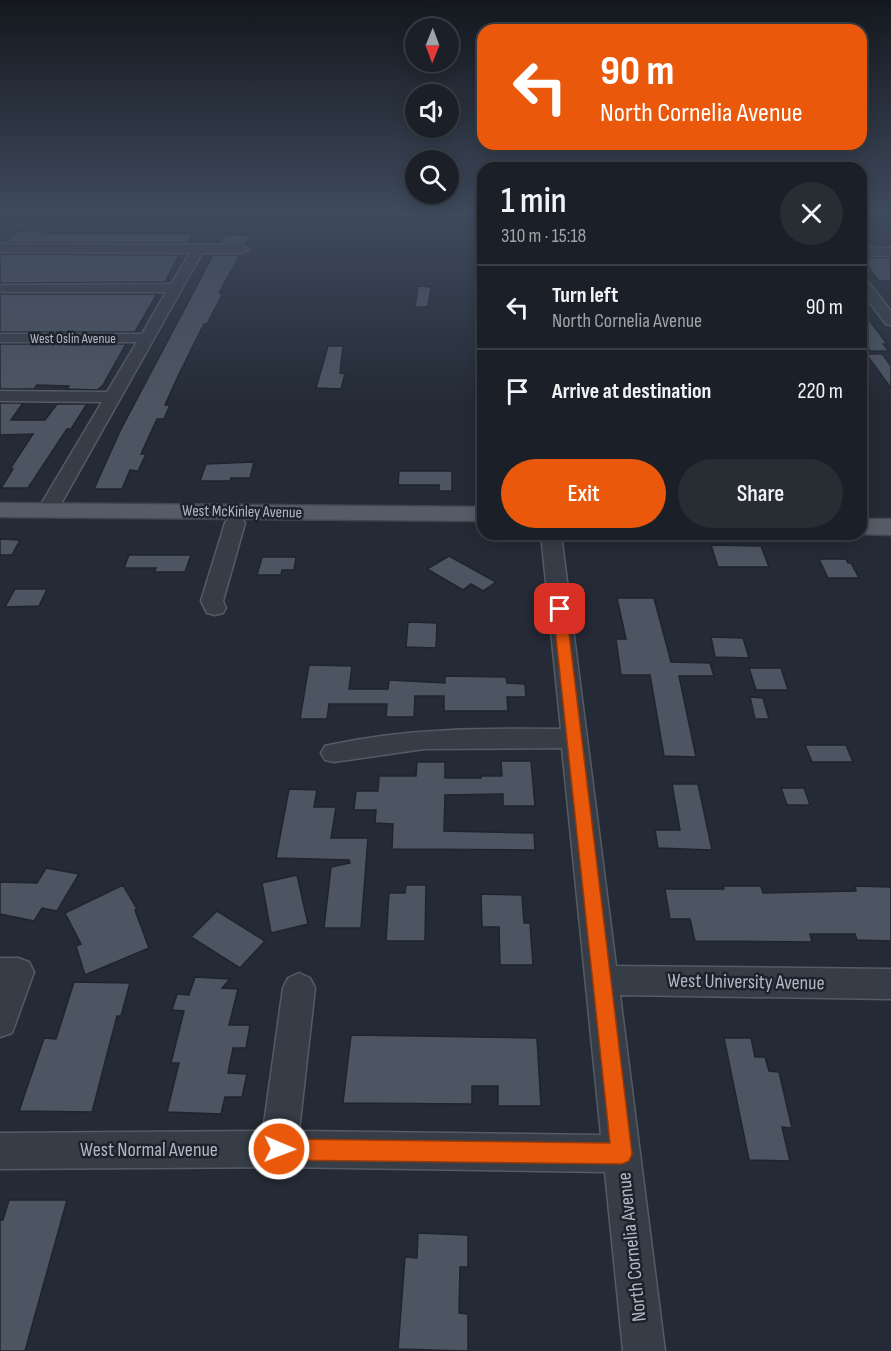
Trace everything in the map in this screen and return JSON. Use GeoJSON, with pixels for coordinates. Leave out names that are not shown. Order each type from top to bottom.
{"type":"FeatureCollection","features":[{"type":"Feature","properties":{"kind":"main road","name":"West McKinley Avenue"},"geometry":{"type":"LineString","coordinates":[[0,510],[477,514]]}},
{"type":"Feature","properties":{"kind":"main road"},"geometry":{"type":"LineString","coordinates":[[867,517],[891,517]]}},
{"type":"Feature","properties":{"kind":"main road","name":"West McKinley Avenue"},"geometry":{"type":"LineString","coordinates":[[0,522],[477,525]]}},
{"type":"Feature","properties":{"kind":"main road"},"geometry":{"type":"LineString","coordinates":[[867,527],[891,527]]}},
{"type":"Feature","properties":{"kind":"street"},"geometry":{"type":"LineString","coordinates":[[47,511],[182,276]]}},
{"type":"Feature","properties":{"kind":"street"},"geometry":{"type":"LineString","coordinates":[[867,287],[891,291]]}},
{"type":"Feature","properties":{"kind":"street"},"geometry":{"type":"LineString","coordinates":[[4,288],[175,288]]}},
{"type":"Feature","properties":{"kind":"street"},"geometry":{"type":"LineString","coordinates":[[867,291],[891,321]]}},
{"type":"Feature","properties":{"kind":"street","name":"West Oslin Avenue"},"geometry":{"type":"LineString","coordinates":[[0,338],[146,338]]}},
{"type":"Feature","properties":{"kind":"street"},"geometry":{"type":"LineString","coordinates":[[0,396],[112,397]]}},
{"type":"Feature","properties":{"kind":"street"},"geometry":{"type":"LineString","coordinates":[[215,608],[212,601],[235,523]]}},
{"type":"Feature","properties":{"kind":"street","name":"North Cornelia Avenue"},"geometry":{"type":"LineString","coordinates":[[552,540],[644,1351]]}},
{"type":"Feature","properties":{"kind":"street"},"geometry":{"type":"LineString","coordinates":[[334,753],[395,742],[449,738],[574,739]]}},
{"type":"Feature","properties":{"kind":"street"},"geometry":{"type":"LineString","coordinates":[[0,1022],[9,972]]}},
{"type":"Feature","properties":{"kind":"street","name":"West University Avenue"},"geometry":{"type":"LineString","coordinates":[[601,980],[891,984]]}},
{"type":"Feature","properties":{"kind":"street"},"geometry":{"type":"LineString","coordinates":[[279,1149],[299,988]]}},
{"type":"Feature","properties":{"kind":"street","name":"West Normal Avenue"},"geometry":{"type":"LineString","coordinates":[[0,1151],[279,1149],[622,1154]]}},
{"type":"Feature","properties":{"kind":"building"},"geometry":{"type":"Polygon","coordinates":[[[0,276],[168,276],[165,282],[0,283],[0,276]]]}},
{"type":"Feature","properties":{"kind":"building"},"geometry":{"type":"Polygon","coordinates":[[[202,276],[228,276],[219,293],[223,293],[207,324],[204,324],[165,405],[170,405],[164,419],[157,419],[141,454],[146,454],[138,471],[130,470],[122,489],[94,489],[120,431],[202,276]]]}},
{"type":"Feature","properties":{"kind":"building"},"geometry":{"type":"Polygon","coordinates":[[[875,276],[891,276],[891,281],[879,281],[875,276]]]}},
{"type":"Feature","properties":{"kind":"building"},"geometry":{"type":"Polygon","coordinates":[[[418,286],[431,287],[428,307],[415,307],[418,286]]]}},
{"type":"Feature","properties":{"kind":"building"},"geometry":{"type":"Polygon","coordinates":[[[0,293],[157,294],[135,332],[0,332],[0,293]]]}},
{"type":"Feature","properties":{"kind":"building"},"geometry":{"type":"Polygon","coordinates":[[[867,317],[887,344],[883,344],[889,351],[870,351],[867,347],[867,317]]]}},
{"type":"Feature","properties":{"kind":"building"},"geometry":{"type":"Polygon","coordinates":[[[0,344],[126,344],[103,385],[97,390],[37,385],[34,389],[0,389],[0,344]]]}},
{"type":"Feature","properties":{"kind":"building"},"geometry":{"type":"Polygon","coordinates":[[[328,346],[343,346],[340,373],[345,374],[341,389],[316,388],[328,346]]]}},
{"type":"Feature","properties":{"kind":"building"},"geometry":{"type":"Polygon","coordinates":[[[867,354],[882,354],[891,366],[891,388],[867,354]]]}},
{"type":"Feature","properties":{"kind":"building"},"geometry":{"type":"Polygon","coordinates":[[[0,403],[23,403],[11,420],[45,420],[57,404],[87,404],[71,429],[67,429],[28,488],[1,488],[13,469],[10,469],[33,434],[0,435],[0,403]]]}},
{"type":"Feature","properties":{"kind":"building"},"geometry":{"type":"Polygon","coordinates":[[[254,462],[250,478],[200,481],[206,464],[254,462]]]}},
{"type":"Feature","properties":{"kind":"building"},"geometry":{"type":"Polygon","coordinates":[[[399,471],[452,471],[452,491],[439,491],[439,485],[398,485],[399,471]]]}},
{"type":"Feature","properties":{"kind":"building"},"geometry":{"type":"Polygon","coordinates":[[[0,539],[20,540],[12,555],[0,555],[0,539]]]}},
{"type":"Feature","properties":{"kind":"building"},"geometry":{"type":"Polygon","coordinates":[[[711,545],[761,546],[769,567],[718,567],[711,545]]]}},
{"type":"Feature","properties":{"kind":"building"},"geometry":{"type":"Polygon","coordinates":[[[129,555],[191,555],[185,572],[154,572],[156,568],[124,568],[129,555]]]}},
{"type":"Feature","properties":{"kind":"building"},"geometry":{"type":"Polygon","coordinates":[[[449,556],[496,582],[483,591],[471,584],[463,590],[427,569],[449,556]]]}},
{"type":"Feature","properties":{"kind":"building"},"geometry":{"type":"Polygon","coordinates":[[[262,557],[296,557],[294,570],[282,570],[281,575],[257,575],[262,557]]]}},
{"type":"Feature","properties":{"kind":"building"},"geometry":{"type":"Polygon","coordinates":[[[819,559],[846,559],[848,563],[851,563],[859,578],[828,578],[819,559]]]}},
{"type":"Feature","properties":{"kind":"building"},"geometry":{"type":"Polygon","coordinates":[[[15,589],[47,589],[39,606],[5,607],[15,589]]]}},
{"type":"Feature","properties":{"kind":"building"},"geometry":{"type":"Polygon","coordinates":[[[617,598],[654,598],[671,662],[710,663],[714,676],[679,676],[696,757],[664,756],[650,675],[621,675],[616,639],[626,639],[617,598]]]}},
{"type":"Feature","properties":{"kind":"building"},"geometry":{"type":"Polygon","coordinates":[[[408,622],[437,623],[436,648],[406,647],[408,622]]]}},
{"type":"Feature","properties":{"kind":"building"},"geometry":{"type":"Polygon","coordinates":[[[711,637],[743,638],[749,658],[715,657],[711,637]]]}},
{"type":"Feature","properties":{"kind":"building"},"geometry":{"type":"Polygon","coordinates":[[[309,665],[352,666],[349,689],[388,689],[389,680],[445,683],[445,676],[506,677],[507,683],[525,684],[526,697],[507,697],[508,711],[444,711],[444,696],[415,696],[414,717],[386,717],[387,704],[329,704],[327,719],[300,719],[309,665]]]}},
{"type":"Feature","properties":{"kind":"building"},"geometry":{"type":"Polygon","coordinates":[[[749,668],[781,668],[788,690],[756,690],[749,668]]]}},
{"type":"Feature","properties":{"kind":"building"},"geometry":{"type":"Polygon","coordinates":[[[750,697],[763,698],[769,719],[755,719],[750,697]]]}},
{"type":"Feature","properties":{"kind":"building"},"geometry":{"type":"Polygon","coordinates":[[[805,745],[846,745],[853,762],[812,762],[805,745]]]}},
{"type":"Feature","properties":{"kind":"building"},"geometry":{"type":"Polygon","coordinates":[[[501,761],[531,761],[535,806],[503,806],[503,794],[445,795],[444,831],[534,833],[535,850],[392,849],[393,824],[375,823],[376,810],[354,810],[356,791],[378,791],[379,776],[416,776],[417,762],[445,762],[445,778],[481,778],[481,776],[502,776],[501,761]]]}},
{"type":"Feature","properties":{"kind":"building"},"geometry":{"type":"Polygon","coordinates":[[[672,784],[698,784],[712,850],[658,848],[655,830],[680,830],[672,784]]]}},
{"type":"Feature","properties":{"kind":"building"},"geometry":{"type":"Polygon","coordinates":[[[781,788],[804,788],[810,805],[787,805],[781,788]]]}},
{"type":"Feature","properties":{"kind":"building"},"geometry":{"type":"Polygon","coordinates":[[[289,789],[317,790],[314,807],[336,807],[331,838],[368,838],[361,928],[324,928],[331,867],[350,863],[349,860],[276,858],[289,789]]]}},
{"type":"Feature","properties":{"kind":"building"},"geometry":{"type":"Polygon","coordinates":[[[46,868],[79,874],[57,911],[42,908],[34,921],[0,914],[0,882],[37,883],[46,868]]]}},
{"type":"Feature","properties":{"kind":"building"},"geometry":{"type":"Polygon","coordinates":[[[297,875],[308,924],[271,933],[262,883],[297,875]]]}},
{"type":"Feature","properties":{"kind":"building"},"geometry":{"type":"Polygon","coordinates":[[[123,885],[137,909],[135,910],[149,948],[85,975],[76,946],[81,944],[65,913],[123,885]]]}},
{"type":"Feature","properties":{"kind":"building"},"geometry":{"type":"Polygon","coordinates":[[[406,885],[426,885],[425,941],[386,941],[389,893],[405,893],[406,885]]]}},
{"type":"Feature","properties":{"kind":"building"},"geometry":{"type":"Polygon","coordinates":[[[723,886],[761,886],[763,893],[856,891],[855,886],[891,887],[891,941],[857,940],[855,934],[810,934],[812,942],[695,941],[690,919],[670,919],[665,889],[724,889],[723,886]]]}},
{"type":"Feature","properties":{"kind":"building"},"geometry":{"type":"Polygon","coordinates":[[[481,894],[522,895],[524,923],[530,923],[533,965],[500,965],[499,927],[482,927],[481,894]]]}},
{"type":"Feature","properties":{"kind":"building"},"geometry":{"type":"Polygon","coordinates":[[[217,911],[265,941],[240,968],[191,937],[217,911]]]}},
{"type":"Feature","properties":{"kind":"building"},"geometry":{"type":"Polygon","coordinates":[[[195,977],[230,979],[222,988],[238,989],[229,1025],[250,1025],[246,1048],[233,1048],[228,1073],[247,1074],[242,1097],[225,1097],[221,1114],[167,1112],[179,1063],[171,1063],[184,1011],[172,1010],[177,994],[189,995],[195,977]]]}},
{"type":"Feature","properties":{"kind":"building"},"geometry":{"type":"Polygon","coordinates":[[[74,982],[130,983],[121,1016],[117,1016],[92,1112],[19,1111],[44,1038],[56,1039],[74,982]]]}},
{"type":"Feature","properties":{"kind":"building"},"geometry":{"type":"Polygon","coordinates":[[[351,1035],[537,1038],[541,1106],[498,1106],[498,1086],[472,1086],[472,1104],[343,1103],[351,1035]]]}},
{"type":"Feature","properties":{"kind":"building"},"geometry":{"type":"Polygon","coordinates":[[[724,1038],[751,1038],[755,1057],[765,1057],[769,1071],[779,1072],[792,1128],[782,1127],[790,1161],[749,1160],[724,1038]]]}},
{"type":"Feature","properties":{"kind":"building"},"geometry":{"type":"Polygon","coordinates":[[[9,1200],[67,1200],[25,1351],[0,1351],[0,1220],[3,1220],[9,1200]]]}},
{"type":"Feature","properties":{"kind":"building"},"geometry":{"type":"Polygon","coordinates":[[[418,1233],[468,1235],[468,1267],[460,1267],[459,1313],[468,1314],[468,1351],[398,1349],[405,1257],[417,1258],[418,1233]]]}},
{"type":"Feature","properties":{"kind":"route"},"geometry":{"type":"LineString","coordinates":[[279,1149],[622,1154],[560,609]]}}]}
